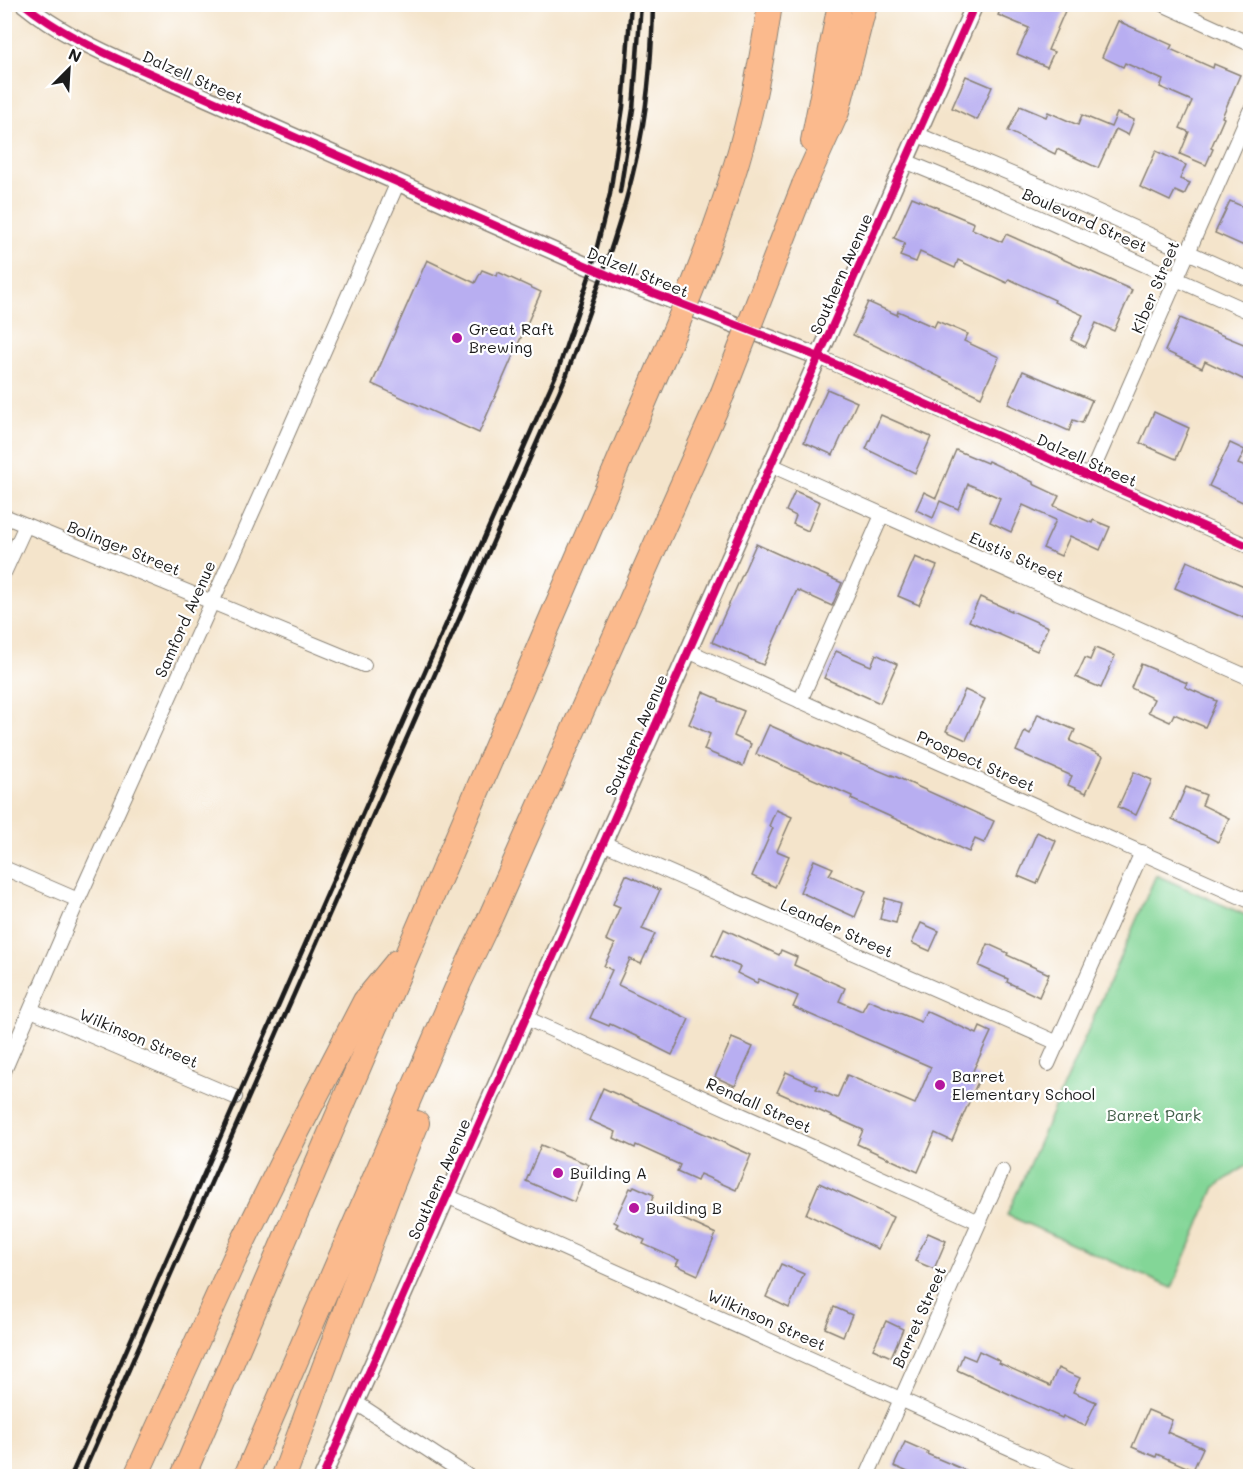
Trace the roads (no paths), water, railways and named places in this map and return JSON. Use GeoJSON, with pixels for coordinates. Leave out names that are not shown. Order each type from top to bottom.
{"type":"FeatureCollection","features":[{"type":"Feature","properties":{"kind":"highway"},"geometry":{"type":"LineString","coordinates":[[183,1476],[694,285],[728,191],[744,137],[761,66],[770,4]]}},
{"type":"Feature","properties":{"kind":"highway"},"geometry":{"type":"LineString","coordinates":[[804,185],[840,4]]}},
{"type":"Feature","properties":{"kind":"highway"},"geometry":{"type":"LineString","coordinates":[[246,1476],[459,983],[491,916],[722,395],[804,185],[837,112],[865,4]]}},
{"type":"Feature","properties":{"kind":"highway"},"geometry":{"type":"LineString","coordinates":[[136,1476],[234,1260],[365,1001],[414,942]]}},
{"type":"Feature","properties":{"kind":"highway"},"geometry":{"type":"LineString","coordinates":[[284,1476],[425,1103],[459,983]]}},
{"type":"Feature","properties":{"kind":"street","name":"Southern Avenue"},"geometry":{"type":"LineString","coordinates":[[323,1476],[975,4]]}},
{"type":"Feature","properties":{"kind":"street"},"geometry":{"type":"LineString","coordinates":[[1162,4],[1251,44]]}},
{"type":"Feature","properties":{"kind":"street","name":"Dalzell Street"},"geometry":{"type":"LineString","coordinates":[[27,6],[63,31],[119,59],[619,280],[819,357],[1251,547]]}},
{"type":"Feature","properties":{"kind":"street","name":"Kiber Street"},"geometry":{"type":"LineString","coordinates":[[1090,476],[1251,111]]}},
{"type":"Feature","properties":{"kind":"street","name":"Boulevard Street"},"geometry":{"type":"LineString","coordinates":[[916,134],[1251,280]]}},
{"type":"Feature","properties":{"kind":"street","name":"Boulevard Street"},"geometry":{"type":"LineString","coordinates":[[905,160],[1251,312]]}},
{"type":"Feature","properties":{"kind":"street","name":"Samford Avenue"},"geometry":{"type":"LineString","coordinates":[[4,1071],[398,182]]}},
{"type":"Feature","properties":{"kind":"street","name":"Eustis Street"},"geometry":{"type":"LineString","coordinates":[[771,465],[1251,678]]}},
{"type":"Feature","properties":{"kind":"street"},"geometry":{"type":"LineString","coordinates":[[800,701],[882,515]]}},
{"type":"Feature","properties":{"kind":"street","name":"Bolinger Street"},"geometry":{"type":"LineString","coordinates":[[4,516],[364,666]]}},
{"type":"Feature","properties":{"kind":"street"},"geometry":{"type":"LineString","coordinates":[[4,573],[26,525]]}},
{"type":"Feature","properties":{"kind":"street","name":"Prospect Street"},"geometry":{"type":"LineString","coordinates":[[688,651],[1251,901]]}},
{"type":"Feature","properties":{"kind":"street","name":"Leander Street"},"geometry":{"type":"LineString","coordinates":[[603,843],[1058,1043]]}},
{"type":"Feature","properties":{"kind":"street"},"geometry":{"type":"LineString","coordinates":[[1048,1064],[1142,852]]}},
{"type":"Feature","properties":{"kind":"street"},"geometry":{"type":"LineString","coordinates":[[4,868],[78,900]]}},
{"type":"Feature","properties":{"kind":"street","name":"Wilkinson Street"},"geometry":{"type":"LineString","coordinates":[[31,1010],[235,1096]]}},
{"type":"Feature","properties":{"kind":"street","name":"Rendall Street"},"geometry":{"type":"LineString","coordinates":[[526,1018],[979,1222]]}},
{"type":"Feature","properties":{"kind":"street","name":"Barret Street"},"geometry":{"type":"LineString","coordinates":[[867,1476],[1002,1171]]}},
{"type":"Feature","properties":{"kind":"street","name":"Wilkinson Street"},"geometry":{"type":"LineString","coordinates":[[447,1196],[1072,1476]]}},
{"type":"Feature","properties":{"kind":"street"},"geometry":{"type":"LineString","coordinates":[[355,1402],[468,1476]]}},
{"type":"Feature","properties":{"kind":"railway"},"geometry":{"type":"LineString","coordinates":[[71,1476],[558,370],[591,271],[610,194],[623,107],[631,4]]}},
{"type":"Feature","properties":{"kind":"railway"},"geometry":{"type":"LineString","coordinates":[[620,192],[633,109],[641,4]]}},
{"type":"Feature","properties":{"kind":"railway"},"geometry":{"type":"LineString","coordinates":[[82,1476],[567,374],[613,241],[636,160],[649,82],[653,4]]}},
{"type":"Feature","properties":{"kind":"place","name":"Great Raft Brewing"},"geometry":{"type":"Point","coordinates":[457,338]}},
{"type":"Feature","properties":{"kind":"place","name":"Barret Elementary School"},"geometry":{"type":"Point","coordinates":[940,1085]}},
{"type":"Feature","properties":{"kind":"place","name":"Building A"},"geometry":{"type":"Point","coordinates":[558,1173]}},
{"type":"Feature","properties":{"kind":"place","name":"Building B"},"geometry":{"type":"Point","coordinates":[634,1208]}},
{"type":"Feature","properties":{"kind":"park label","name":"Barret Park"},"geometry":{"type":"Point","coordinates":[1154,1115]}}]}
